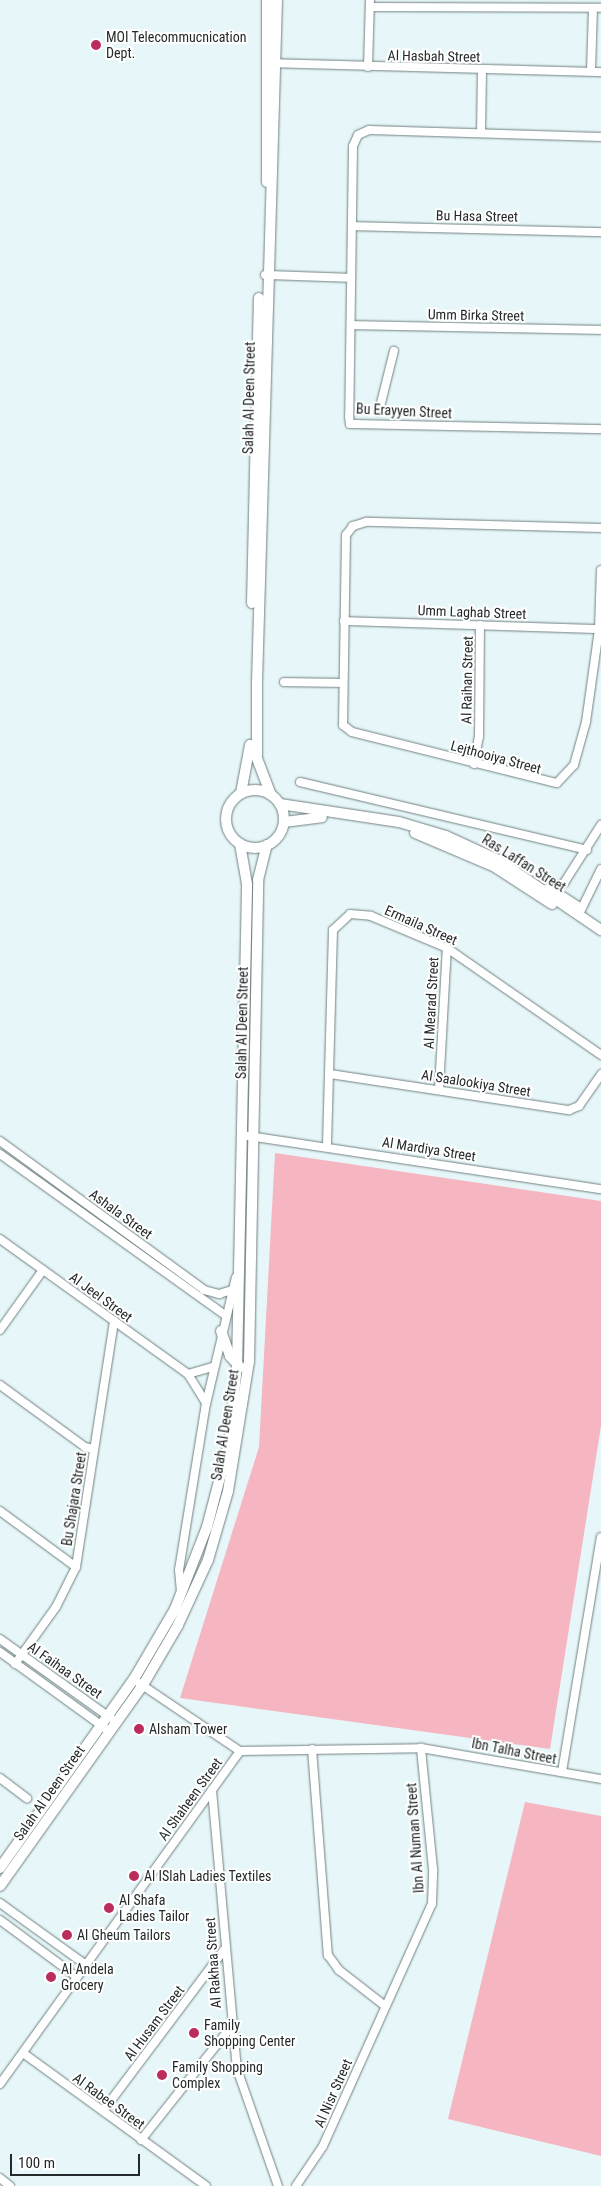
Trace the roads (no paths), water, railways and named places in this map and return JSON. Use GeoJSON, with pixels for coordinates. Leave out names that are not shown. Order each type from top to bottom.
{"type":"FeatureCollection","features":[{"type":"Feature","properties":{"kind":"street","name":"Salah Al Deen Street"},"geometry":{"type":"LineString","coordinates":[[266,0],[270,63],[268,275],[264,323],[256,749],[271,795]]}},
{"type":"Feature","properties":{"kind":"street","name":"Salah Al Deen Street"},"geometry":{"type":"LineString","coordinates":[[270,63],[277,0]]}},
{"type":"Feature","properties":{"kind":"street"},"geometry":{"type":"LineString","coordinates":[[368,67],[370,4],[544,4],[597,8],[591,72]]}},
{"type":"Feature","properties":{"kind":"street","name":"Al Hasbah Street"},"geometry":{"type":"LineString","coordinates":[[270,63],[601,72]]}},
{"type":"Feature","properties":{"kind":"street"},"geometry":{"type":"LineString","coordinates":[[481,133],[482,69]]}},
{"type":"Feature","properties":{"kind":"street","name":"Bu Erayyen Street"},"geometry":{"type":"LineString","coordinates":[[601,137],[369,130],[358,135],[353,146],[350,278],[350,424],[601,430]]}},
{"type":"Feature","properties":{"kind":"street","name":"Bu Hasa Street"},"geometry":{"type":"LineString","coordinates":[[352,226],[601,232]]}},
{"type":"Feature","properties":{"kind":"street","name":"Salah Al Deen Street"},"geometry":{"type":"LineString","coordinates":[[241,793],[250,758],[256,324],[268,275]]}},
{"type":"Feature","properties":{"kind":"street"},"geometry":{"type":"LineString","coordinates":[[268,275],[350,278]]}},
{"type":"Feature","properties":{"kind":"street","name":"Umm Birka Street"},"geometry":{"type":"LineString","coordinates":[[350,325],[601,330]]}},
{"type":"Feature","properties":{"kind":"street"},"geometry":{"type":"LineString","coordinates":[[378,425],[379,413],[394,351]]}},
{"type":"Feature","properties":{"kind":"street","name":"Lejthooiya Street"},"geometry":{"type":"LineString","coordinates":[[601,528],[357,523],[346,535],[341,719],[346,729],[550,784],[569,772],[586,722],[599,629],[601,570]]}},
{"type":"Feature","properties":{"kind":"street","name":"Umm Laghab Street"},"geometry":{"type":"LineString","coordinates":[[344,621],[599,629]]}},
{"type":"Feature","properties":{"kind":"street","name":"Al Raihan Street"},"geometry":{"type":"LineString","coordinates":[[474,764],[479,737],[480,625]]}},
{"type":"Feature","properties":{"kind":"street"},"geometry":{"type":"LineString","coordinates":[[284,682],[342,683]]}},
{"type":"Feature","properties":{"kind":"street","name":"Ras Laffan Street"},"geometry":{"type":"LineString","coordinates":[[300,782],[587,850]]}},
{"type":"Feature","properties":{"kind":"street"},"geometry":{"type":"LineString","coordinates":[[256,790],[271,795],[280,804],[284,822],[276,838],[266,845],[240,844],[230,834],[226,821],[229,805],[241,793],[256,790]]}},
{"type":"Feature","properties":{"kind":"street","name":"Ras Laffan Street"},"geometry":{"type":"LineString","coordinates":[[280,804],[399,822],[446,836],[498,860],[548,889],[580,911],[601,930]]}},
{"type":"Feature","properties":{"kind":"street","name":"Ras Laffan Street"},"geometry":{"type":"LineString","coordinates":[[284,822],[304,817],[337,818],[396,828],[444,843],[495,867],[601,938]]}},
{"type":"Feature","properties":{"kind":"street"},"geometry":{"type":"LineString","coordinates":[[548,889],[564,883],[587,850],[601,825]]}},
{"type":"Feature","properties":{"kind":"street","name":"Salah Al Deen Street"},"geometry":{"type":"LineString","coordinates":[[187,1597],[218,1488],[232,1426],[237,1366],[247,879],[240,844]]}},
{"type":"Feature","properties":{"kind":"street","name":"Salah Al Deen Street"},"geometry":{"type":"LineString","coordinates":[[0,1868],[138,1682],[187,1597],[228,1491],[249,1362],[258,880],[266,845]]}},
{"type":"Feature","properties":{"kind":"street"},"geometry":{"type":"LineString","coordinates":[[580,911],[601,869]]}},
{"type":"Feature","properties":{"kind":"street","name":"Ermaila Street"},"geometry":{"type":"LineString","coordinates":[[327,1145],[336,922],[350,914],[371,916],[447,948],[601,1055]]}},
{"type":"Feature","properties":{"kind":"street","name":"Al Mearad Street"},"geometry":{"type":"LineString","coordinates":[[439,1089],[447,948]]}},
{"type":"Feature","properties":{"kind":"street","name":"Al Saalookiya Street"},"geometry":{"type":"LineString","coordinates":[[330,1074],[569,1110],[579,1106],[601,1074]]}},
{"type":"Feature","properties":{"kind":"street","name":"Al Mardiya Street"},"geometry":{"type":"LineString","coordinates":[[242,1135],[327,1145],[601,1189]]}},
{"type":"Feature","properties":{"kind":"street","name":"Ashala Street"},"geometry":{"type":"LineString","coordinates":[[0,1141],[204,1290],[219,1294],[232,1290]]}},
{"type":"Feature","properties":{"kind":"street","name":"Ashala Street"},"geometry":{"type":"LineString","coordinates":[[0,1154],[226,1316]]}},
{"type":"Feature","properties":{"kind":"street","name":"Al Jeel Street"},"geometry":{"type":"LineString","coordinates":[[0,1239],[188,1374],[206,1404]]}},
{"type":"Feature","properties":{"kind":"street"},"geometry":{"type":"LineString","coordinates":[[0,1330],[44,1270]]}},
{"type":"Feature","properties":{"kind":"street","name":"Salah Al Deen Street"},"geometry":{"type":"LineString","coordinates":[[187,1597],[179,1570],[213,1367],[232,1290],[239,1271]]}},
{"type":"Feature","properties":{"kind":"street","name":"Bu Shajara Street"},"geometry":{"type":"LineString","coordinates":[[15,1664],[56,1607],[76,1567],[114,1321]]}},
{"type":"Feature","properties":{"kind":"street"},"geometry":{"type":"LineString","coordinates":[[221,1331],[237,1366],[249,1362]]}},
{"type":"Feature","properties":{"kind":"street"},"geometry":{"type":"LineString","coordinates":[[188,1374],[213,1367]]}},
{"type":"Feature","properties":{"kind":"street"},"geometry":{"type":"LineString","coordinates":[[0,1385],[85,1447],[94,1448]]}},
{"type":"Feature","properties":{"kind":"street"},"geometry":{"type":"LineString","coordinates":[[0,1511],[76,1567]]}},
{"type":"Feature","properties":{"kind":"street","name":"Ibn Talha Street"},"geometry":{"type":"LineString","coordinates":[[240,1751],[421,1748],[562,1772],[597,1587],[601,1537]]}},
{"type":"Feature","properties":{"kind":"street","name":"Al Faihaa Street"},"geometry":{"type":"LineString","coordinates":[[0,1639],[112,1719]]}},
{"type":"Feature","properties":{"kind":"street","name":"Al Faihaa Street"},"geometry":{"type":"LineString","coordinates":[[0,1652],[105,1728]]}},
{"type":"Feature","properties":{"kind":"street","name":"Al Shaheen Street"},"geometry":{"type":"LineString","coordinates":[[0,2084],[240,1751],[138,1682]]}},
{"type":"Feature","properties":{"kind":"street","name":"Salah Al Deen Street"},"geometry":{"type":"LineString","coordinates":[[0,1886],[105,1728]]}},
{"type":"Feature","properties":{"kind":"street","name":"Ibn Al Numan Street"},"geometry":{"type":"LineString","coordinates":[[385,2006],[432,1904],[433,1869],[421,1748]]}},
{"type":"Feature","properties":{"kind":"street"},"geometry":{"type":"LineString","coordinates":[[312,1749],[328,1955],[339,1970],[385,2006]]}},
{"type":"Feature","properties":{"kind":"street"},"geometry":{"type":"LineString","coordinates":[[562,1772],[601,1779]]}},
{"type":"Feature","properties":{"kind":"street"},"geometry":{"type":"LineString","coordinates":[[0,1778],[27,1798]]}},
{"type":"Feature","properties":{"kind":"street","name":"Al Rakhaa Street"},"geometry":{"type":"LineString","coordinates":[[212,1790],[230,2028],[243,2097],[278,2186]]}},
{"type":"Feature","properties":{"kind":"street"},"geometry":{"type":"LineString","coordinates":[[0,1903],[86,1965]]}},
{"type":"Feature","properties":{"kind":"street"},"geometry":{"type":"LineString","coordinates":[[0,1920],[77,1977]]}},
{"type":"Feature","properties":{"kind":"street","name":"Al Husam Street"},"geometry":{"type":"LineString","coordinates":[[103,2111],[224,1950]]}},
{"type":"Feature","properties":{"kind":"street","name":"Al Nisr Street"},"geometry":{"type":"LineString","coordinates":[[296,2186],[319,2153],[385,2006]]}},
{"type":"Feature","properties":{"kind":"street"},"geometry":{"type":"LineString","coordinates":[[141,2140],[230,2028]]}},
{"type":"Feature","properties":{"kind":"street","name":"Al Rabee Street"},"geometry":{"type":"LineString","coordinates":[[23,2053],[206,2186]]}},
{"type":"Feature","properties":{"kind":"street"},"geometry":{"type":"LineString","coordinates":[[0,2178],[10,2186]]}},
{"type":"Feature","properties":{"kind":"place","name":"MOI Telecommucnication Dept."},"geometry":{"type":"Point","coordinates":[96,45]}},
{"type":"Feature","properties":{"kind":"place","name":"Alsham Tower"},"geometry":{"type":"Point","coordinates":[139,1729]}},
{"type":"Feature","properties":{"kind":"place","name":"Al ISlah Ladies Textiles"},"geometry":{"type":"Point","coordinates":[134,1876]}},
{"type":"Feature","properties":{"kind":"place","name":"Al Shafa Ladies Tailor"},"geometry":{"type":"Point","coordinates":[109,1908]}},
{"type":"Feature","properties":{"kind":"place","name":"Al Gheum Tailors"},"geometry":{"type":"Point","coordinates":[67,1935]}},
{"type":"Feature","properties":{"kind":"place","name":"Al Andela Grocery"},"geometry":{"type":"Point","coordinates":[51,1977]}},
{"type":"Feature","properties":{"kind":"place","name":"Family Shopping Center"},"geometry":{"type":"Point","coordinates":[194,2033]}},
{"type":"Feature","properties":{"kind":"place","name":"Family Shopping Complex"},"geometry":{"type":"Point","coordinates":[162,2075]}}]}
